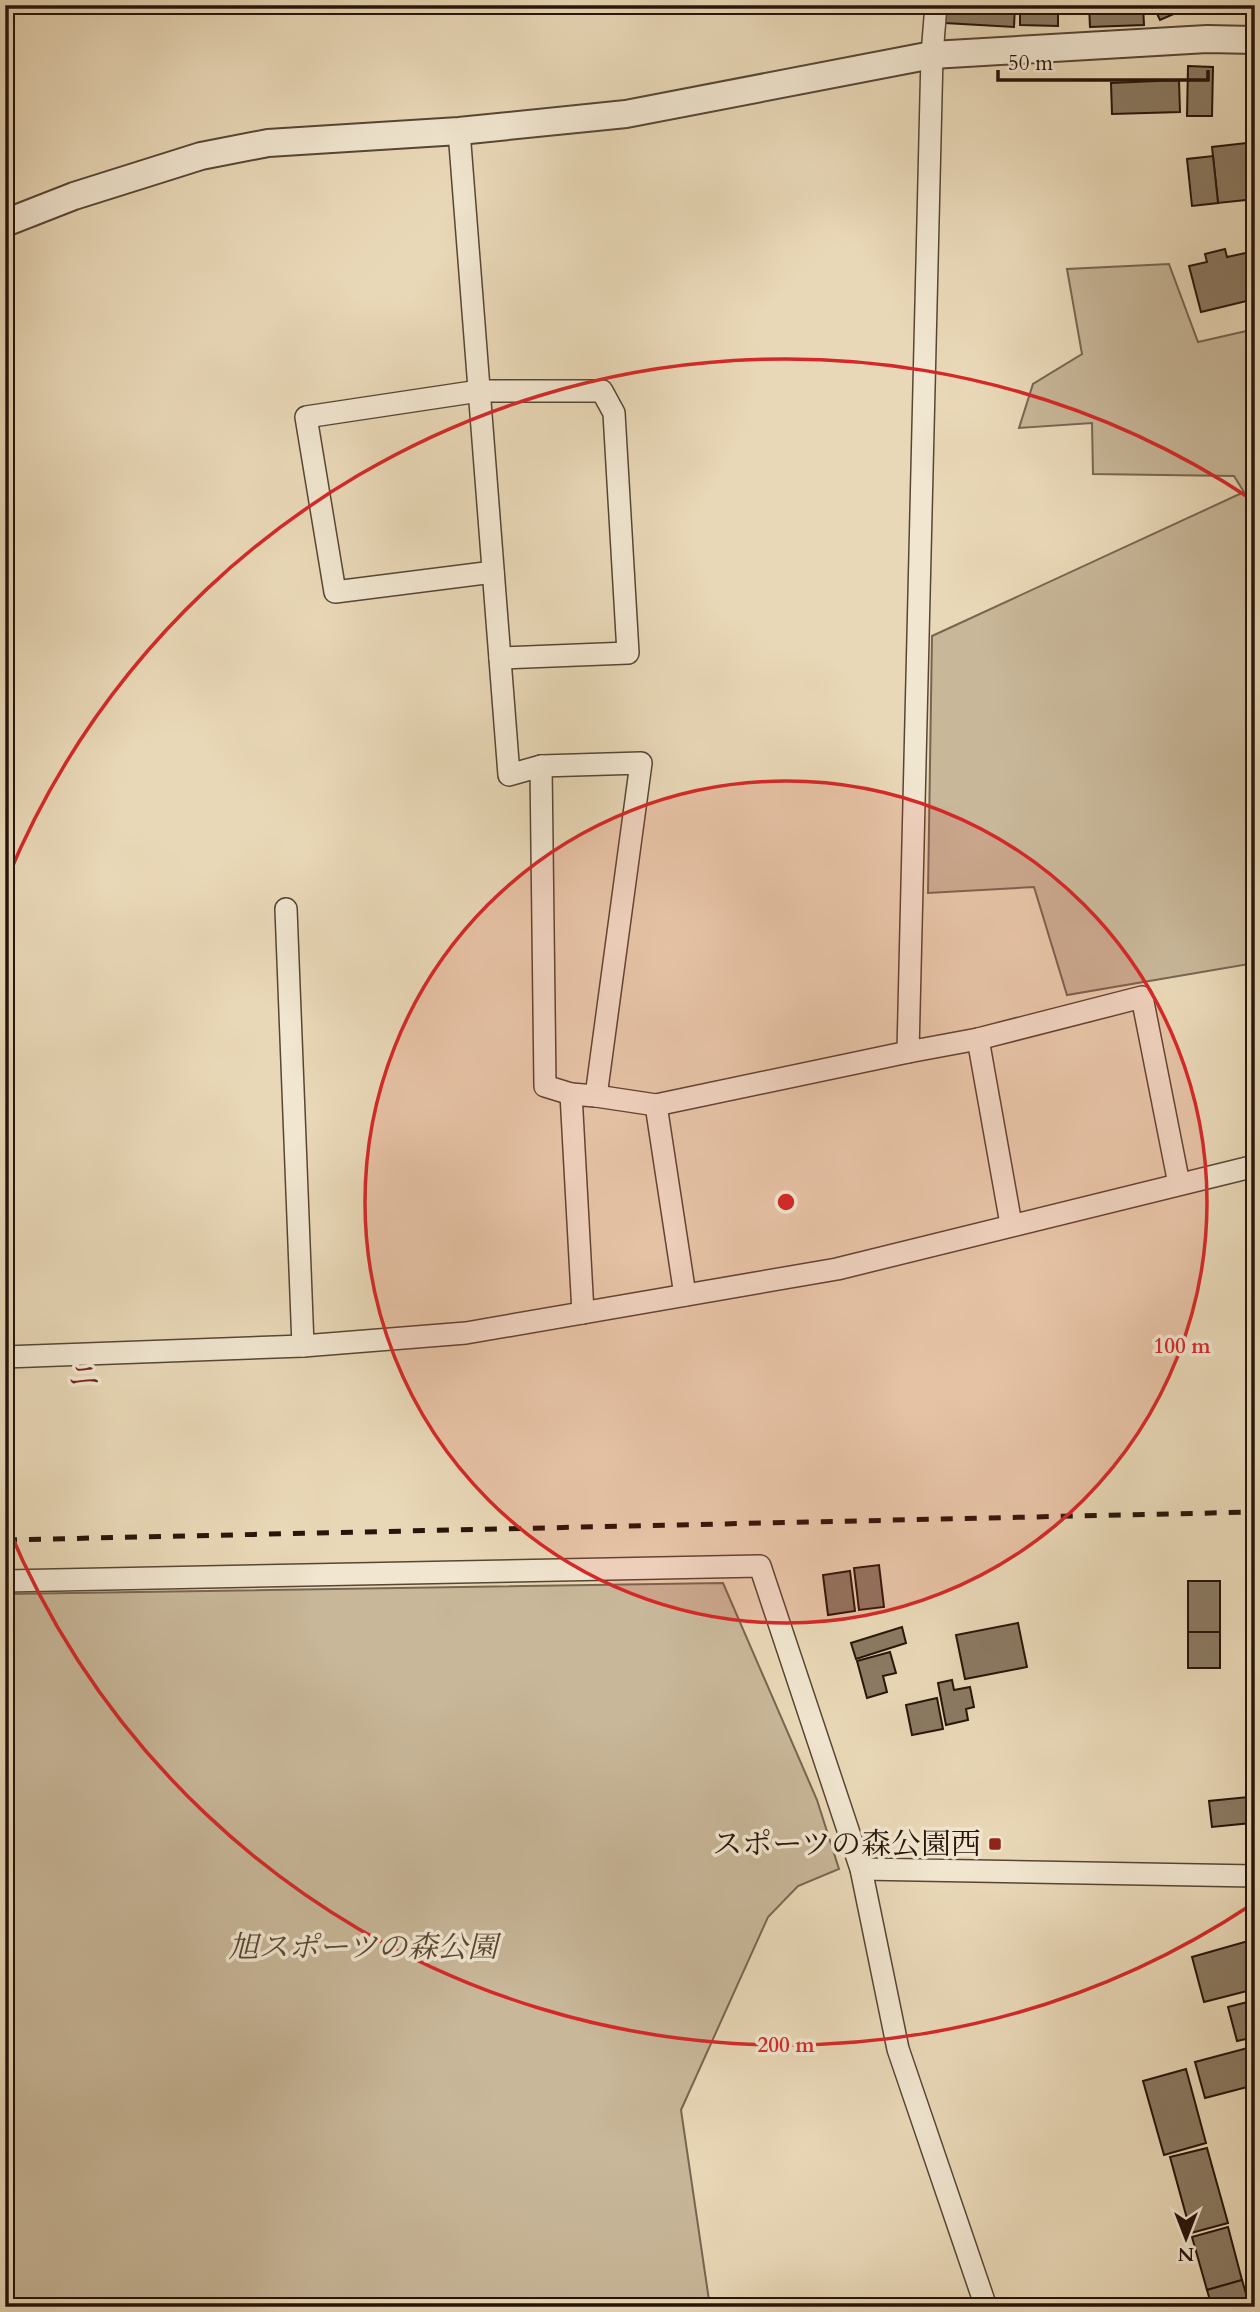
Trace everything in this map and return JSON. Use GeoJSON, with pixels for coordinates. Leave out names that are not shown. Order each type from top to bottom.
{"type":"FeatureCollection","features":[{"type":"Feature","properties":{"kind":"street"},"geometry":{"type":"LineString","coordinates":[[908,1052],[932,55],[936,5]]}},
{"type":"Feature","properties":{"kind":"street"},"geometry":{"type":"LineString","coordinates":[[5,223],[74,196],[201,156],[268,143],[459,131],[625,114],[932,55],[1207,39],[1255,40]]}},
{"type":"Feature","properties":{"kind":"street"},"geometry":{"type":"LineString","coordinates":[[459,131],[509,775],[541,765],[641,763],[596,1096]]}},
{"type":"Feature","properties":{"kind":"street"},"geometry":{"type":"LineString","coordinates":[[493,572],[335,592],[306,417],[479,391],[602,391],[614,413],[628,653],[500,658]]}},
{"type":"Feature","properties":{"kind":"street"},"geometry":{"type":"LineString","coordinates":[[541,765],[545,1086],[571,1094],[656,1105],[978,1039],[1142,997],[1179,1184]]}},
{"type":"Feature","properties":{"kind":"street"},"geometry":{"type":"LineString","coordinates":[[286,909],[303,1346]]}},
{"type":"Feature","properties":{"kind":"street"},"geometry":{"type":"LineString","coordinates":[[978,1039],[1011,1224]]}},
{"type":"Feature","properties":{"kind":"street"},"geometry":{"type":"LineString","coordinates":[[571,1094],[583,1313]]}},
{"type":"Feature","properties":{"kind":"street"},"geometry":{"type":"LineString","coordinates":[[656,1105],[685,1295]]}},
{"type":"Feature","properties":{"kind":"street"},"geometry":{"type":"LineString","coordinates":[[5,1357],[303,1346],[466,1333],[837,1269],[1255,1166]]}},
{"type":"Feature","properties":{"kind":"street"},"geometry":{"type":"LineString","coordinates":[[5,1581],[760,1566],[862,1869],[898,2049],[986,2307]]}},
{"type":"Feature","properties":{"kind":"street"},"geometry":{"type":"LineString","coordinates":[[862,1869],[1255,1876]]}},
{"type":"Feature","properties":{"kind":"green space"},"geometry":{"type":"Polygon","coordinates":[[[1169,264],[1198,342],[1255,329],[1255,963],[1067,995],[1034,887],[928,893],[932,636],[1244,492],[1234,476],[1093,474],[1092,423],[1019,428],[1033,384],[1082,354],[1067,269],[1169,264]]]}},
{"type":"Feature","properties":{"kind":"green space","name":"旭スポーツの森公園"},"geometry":{"type":"Polygon","coordinates":[[[723,1583],[817,1800],[839,1869],[798,1886],[768,1917],[681,2110],[710,2307],[5,2307],[5,1594],[723,1583]]]}},
{"type":"Feature","properties":{"kind":"building"},"geometry":{"type":"Polygon","coordinates":[[[946,5],[1015,5],[1014,27],[945,23],[946,5]]]}},
{"type":"Feature","properties":{"kind":"building"},"geometry":{"type":"Polygon","coordinates":[[[1020,5],[1058,5],[1058,26],[1020,25],[1020,5]]]}},
{"type":"Feature","properties":{"kind":"building"},"geometry":{"type":"Polygon","coordinates":[[[1089,5],[1143,5],[1144,25],[1090,27],[1089,5]]]}},
{"type":"Feature","properties":{"kind":"building"},"geometry":{"type":"Polygon","coordinates":[[[1153,5],[1181,5],[1183,10],[1160,20],[1153,5]]]}},
{"type":"Feature","properties":{"kind":"building"},"geometry":{"type":"Polygon","coordinates":[[[1188,66],[1213,67],[1212,116],[1187,116],[1188,66]]]}},
{"type":"Feature","properties":{"kind":"building"},"geometry":{"type":"Polygon","coordinates":[[[1179,80],[1180,112],[1112,114],[1111,83],[1179,80]]]}},
{"type":"Feature","properties":{"kind":"building"},"geometry":{"type":"Polygon","coordinates":[[[1255,142],[1255,199],[1218,203],[1212,147],[1255,142]]]}},
{"type":"Feature","properties":{"kind":"building"},"geometry":{"type":"Polygon","coordinates":[[[1213,156],[1218,203],[1192,206],[1187,159],[1213,156]]]}},
{"type":"Feature","properties":{"kind":"building"},"geometry":{"type":"Polygon","coordinates":[[[1225,249],[1227,257],[1255,251],[1255,299],[1201,312],[1189,266],[1207,262],[1205,254],[1225,249]]]}},
{"type":"Feature","properties":{"kind":"building"},"geometry":{"type":"Polygon","coordinates":[[[879,1565],[884,1607],[859,1610],[854,1568],[879,1565]]]}},
{"type":"Feature","properties":{"kind":"building"},"geometry":{"type":"Polygon","coordinates":[[[850,1571],[855,1611],[828,1615],[823,1575],[850,1571]]]}},
{"type":"Feature","properties":{"kind":"building"},"geometry":{"type":"Polygon","coordinates":[[[1188,1581],[1220,1581],[1220,1632],[1188,1632],[1188,1581]]]}},
{"type":"Feature","properties":{"kind":"building"},"geometry":{"type":"Polygon","coordinates":[[[1018,1623],[1027,1667],[965,1679],[956,1635],[1018,1623]]]}},
{"type":"Feature","properties":{"kind":"building"},"geometry":{"type":"Polygon","coordinates":[[[902,1627],[906,1643],[856,1659],[851,1643],[902,1627]]]}},
{"type":"Feature","properties":{"kind":"building"},"geometry":{"type":"Polygon","coordinates":[[[1188,1632],[1220,1632],[1220,1668],[1188,1668],[1188,1632]]]}},
{"type":"Feature","properties":{"kind":"building"},"geometry":{"type":"Polygon","coordinates":[[[890,1652],[896,1673],[883,1676],[887,1692],[867,1698],[857,1661],[890,1652]]]}},
{"type":"Feature","properties":{"kind":"building"},"geometry":{"type":"Polygon","coordinates":[[[952,1680],[954,1690],[970,1687],[974,1707],[966,1709],[968,1720],[946,1725],[938,1683],[952,1680]]]}},
{"type":"Feature","properties":{"kind":"building"},"geometry":{"type":"Polygon","coordinates":[[[937,1698],[943,1729],[912,1735],[906,1705],[937,1698]]]}},
{"type":"Feature","properties":{"kind":"building"},"geometry":{"type":"Polygon","coordinates":[[[1255,1700],[1255,1732],[1252,1733],[1248,1701],[1255,1700]]]}},
{"type":"Feature","properties":{"kind":"building"},"geometry":{"type":"Polygon","coordinates":[[[1255,1796],[1255,1834],[1253,1834],[1248,1797],[1255,1796]]]}},
{"type":"Feature","properties":{"kind":"building"},"geometry":{"type":"Polygon","coordinates":[[[1248,1797],[1251,1823],[1212,1827],[1209,1801],[1248,1797]]]}},
{"type":"Feature","properties":{"kind":"building"},"geometry":{"type":"Polygon","coordinates":[[[1255,1939],[1255,1989],[1204,2002],[1192,1957],[1255,1939]]]}},
{"type":"Feature","properties":{"kind":"building"},"geometry":{"type":"Polygon","coordinates":[[[1255,2000],[1255,2037],[1237,2041],[1228,2007],[1255,2000]]]}},
{"type":"Feature","properties":{"kind":"building"},"geometry":{"type":"Polygon","coordinates":[[[1255,2046],[1255,2085],[1205,2098],[1195,2062],[1255,2046]]]}},
{"type":"Feature","properties":{"kind":"building"},"geometry":{"type":"Polygon","coordinates":[[[1186,2069],[1206,2143],[1164,2155],[1143,2081],[1186,2069]]]}},
{"type":"Feature","properties":{"kind":"building"},"geometry":{"type":"Polygon","coordinates":[[[1207,2148],[1228,2223],[1191,2233],[1170,2157],[1207,2148]]]}},
{"type":"Feature","properties":{"kind":"building"},"geometry":{"type":"Polygon","coordinates":[[[1228,2227],[1242,2280],[1207,2290],[1192,2237],[1228,2227]]]}},
{"type":"Feature","properties":{"kind":"building"},"geometry":{"type":"Polygon","coordinates":[[[1242,2280],[1250,2307],[1212,2307],[1207,2290],[1242,2280]]]}},
{"type":"Feature","properties":{"kind":"railway"},"geometry":{"type":"LineString","coordinates":[[5,1540],[1255,1512]]}},
{"type":"Feature","properties":{"kind":"place","name":"スポーツの森公園西"},"geometry":{"type":"Point","coordinates":[995,1844]}},
{"type":"Feature","properties":{"kind":"district","name":"ニ"},"geometry":{"type":"Point","coordinates":[84,1375]}}]}
